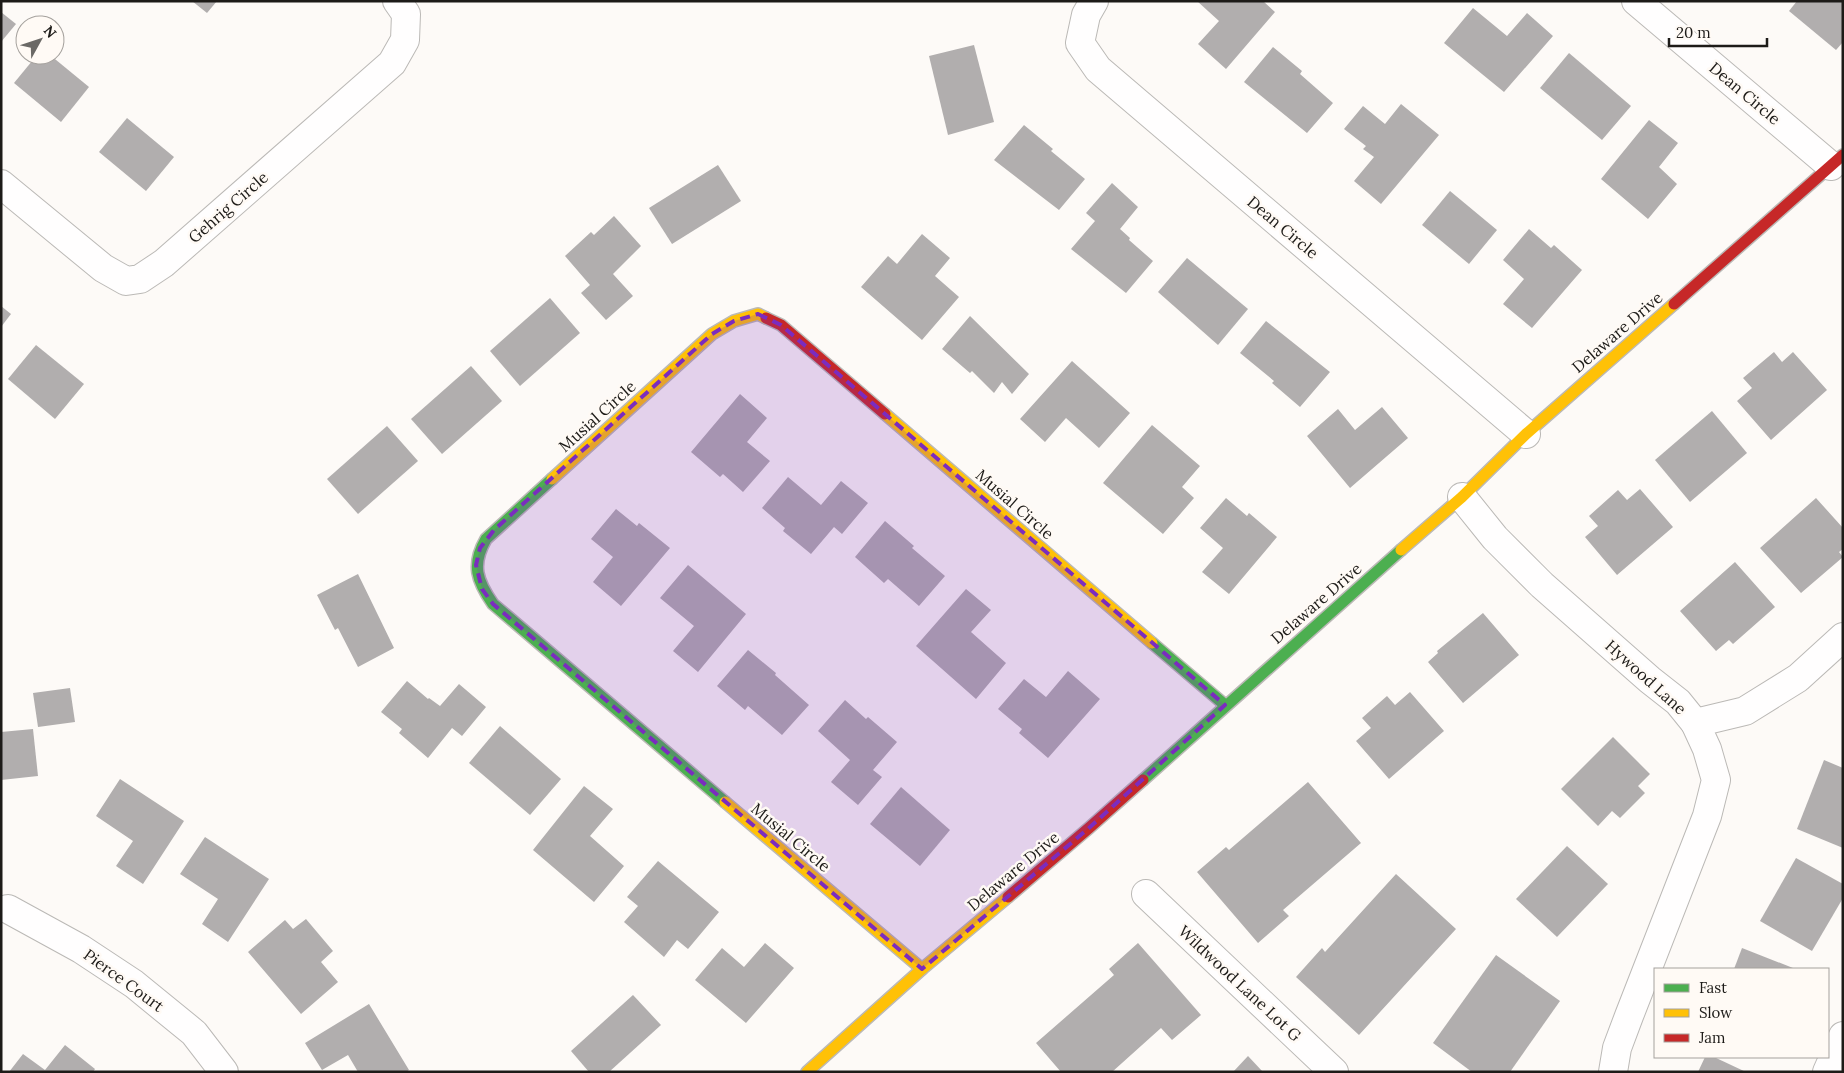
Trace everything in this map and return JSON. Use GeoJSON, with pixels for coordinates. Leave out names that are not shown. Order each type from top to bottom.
{"type":"FeatureCollection","features":[{"type":"Feature","properties":{"kind":"street","name":"Gehrig Circle"},"geometry":{"type":"LineString","coordinates":[[1,184],[103,268],[126,280],[140,279],[164,264],[392,63],[405,40],[406,14],[397,1]]}},
{"type":"Feature","properties":{"kind":"street","name":"Dean Circle"},"geometry":{"type":"LineString","coordinates":[[1094,1],[1086,15],[1080,42],[1098,69],[1526,434]]}},
{"type":"Feature","properties":{"kind":"street","name":"Dean Circle"},"geometry":{"type":"LineString","coordinates":[[1636,1],[1837,161]]}},
{"type":"Feature","properties":{"kind":"street","name":"Delaware Drive"},"geometry":{"type":"LineString","coordinates":[[807,1072],[922,969],[1089,828],[1225,705],[1462,497],[1526,434],[1837,161]]}},
{"type":"Feature","properties":{"kind":"street","name":"Musial Circle"},"geometry":{"type":"LineString","coordinates":[[922,969],[493,604],[482,589],[478,578],[476,565],[480,548],[494,530],[712,334],[734,321],[758,314],[781,324],[1225,705]]}},
{"type":"Feature","properties":{"kind":"street","name":"Hywood Lane"},"geometry":{"type":"LineString","coordinates":[[1462,497],[1494,538],[1542,585],[1650,680],[1678,702],[1695,723],[1708,749],[1716,780],[1707,816],[1617,1048],[1613,1072]]}},
{"type":"Feature","properties":{"kind":"street"},"geometry":{"type":"LineString","coordinates":[[1695,723],[1745,711],[1798,678],[1843,637]]}},
{"type":"Feature","properties":{"kind":"street","name":"Wildwood Lane Lot G"},"geometry":{"type":"LineString","coordinates":[[1146,894],[1334,1072]]}},
{"type":"Feature","properties":{"kind":"street","name":"Pierce Court"},"geometry":{"type":"LineString","coordinates":[[8,910],[81,949],[134,984],[194,1033],[224,1072]]}},
{"type":"Feature","properties":{"kind":"street"},"geometry":{"type":"LineString","coordinates":[[1827,1072],[1843,1036]]}},
{"type":"Feature","properties":{"kind":"highlighted area"},"geometry":{"type":"Polygon","coordinates":[[[758,314],[781,325],[1225,705],[1089,828],[922,969],[493,604],[482,589],[476,565],[480,548],[494,530],[712,334],[734,321],[758,314]]]}},
{"type":"Feature","properties":{"kind":"building"},"geometry":{"type":"Polygon","coordinates":[[[192,1],[217,1],[207,13],[192,1]]]}},
{"type":"Feature","properties":{"kind":"building"},"geometry":{"type":"Polygon","coordinates":[[[1197,1],[1263,1],[1275,12],[1226,69],[1198,44],[1219,21],[1197,1]]]}},
{"type":"Feature","properties":{"kind":"building"},"geometry":{"type":"Polygon","coordinates":[[[1797,1],[1843,1],[1843,42],[1836,50],[1789,11],[1797,1]]]}},
{"type":"Feature","properties":{"kind":"building"},"geometry":{"type":"Polygon","coordinates":[[[1473,8],[1507,36],[1527,13],[1553,36],[1504,92],[1444,43],[1473,8]]]}},
{"type":"Feature","properties":{"kind":"building"},"geometry":{"type":"Polygon","coordinates":[[[1,12],[15,25],[1,42],[1,12]]]}},
{"type":"Feature","properties":{"kind":"building"},"geometry":{"type":"Polygon","coordinates":[[[974,45],[994,122],[948,135],[929,56],[974,45]]]}},
{"type":"Feature","properties":{"kind":"building"},"geometry":{"type":"Polygon","coordinates":[[[1273,47],[1302,71],[1300,74],[1333,103],[1307,133],[1244,82],[1273,47]]]}},
{"type":"Feature","properties":{"kind":"building"},"geometry":{"type":"Polygon","coordinates":[[[1569,53],[1631,106],[1602,140],[1540,88],[1569,53]]]}},
{"type":"Feature","properties":{"kind":"building"},"geometry":{"type":"Polygon","coordinates":[[[29,65],[62,65],[89,87],[61,122],[14,83],[29,65]]]}},
{"type":"Feature","properties":{"kind":"building"},"geometry":{"type":"Polygon","coordinates":[[[1401,104],[1439,135],[1381,204],[1354,181],[1374,157],[1363,149],[1366,146],[1344,129],[1363,106],[1385,124],[1401,104]]]}},
{"type":"Feature","properties":{"kind":"building"},"geometry":{"type":"Polygon","coordinates":[[[127,118],[174,157],[146,191],[99,152],[127,118]]]}},
{"type":"Feature","properties":{"kind":"building"},"geometry":{"type":"Polygon","coordinates":[[[1649,120],[1678,143],[1659,167],[1677,184],[1648,219],[1601,179],[1649,120]]]}},
{"type":"Feature","properties":{"kind":"building"},"geometry":{"type":"Polygon","coordinates":[[[1024,125],[1053,149],[1051,151],[1085,179],[1059,210],[994,160],[1024,125]]]}},
{"type":"Feature","properties":{"kind":"building"},"geometry":{"type":"Polygon","coordinates":[[[718,165],[741,201],[672,244],[649,208],[718,165]]]}},
{"type":"Feature","properties":{"kind":"building"},"geometry":{"type":"Polygon","coordinates":[[[1112,183],[1138,207],[1120,229],[1130,238],[1129,240],[1153,261],[1126,293],[1071,249],[1095,221],[1086,213],[1112,183]]]}},
{"type":"Feature","properties":{"kind":"building"},"geometry":{"type":"Polygon","coordinates":[[[1450,191],[1497,230],[1469,264],[1422,225],[1450,191]]]}},
{"type":"Feature","properties":{"kind":"building"},"geometry":{"type":"Polygon","coordinates":[[[614,216],[641,246],[613,274],[633,296],[606,320],[581,293],[590,285],[565,256],[591,232],[594,235],[614,216]]]}},
{"type":"Feature","properties":{"kind":"building"},"geometry":{"type":"Polygon","coordinates":[[[1529,229],[1551,248],[1554,245],[1582,270],[1532,328],[1503,304],[1524,279],[1503,260],[1529,229]]]}},
{"type":"Feature","properties":{"kind":"building"},"geometry":{"type":"Polygon","coordinates":[[[922,234],[950,258],[935,276],[959,297],[922,340],[861,287],[888,256],[897,264],[922,234]]]}},
{"type":"Feature","properties":{"kind":"building"},"geometry":{"type":"Polygon","coordinates":[[[1187,258],[1248,309],[1218,345],[1158,292],[1187,258]]]}},
{"type":"Feature","properties":{"kind":"building"},"geometry":{"type":"Polygon","coordinates":[[[550,298],[580,333],[520,386],[490,351],[550,298]]]}},
{"type":"Feature","properties":{"kind":"building"},"geometry":{"type":"Polygon","coordinates":[[[1,306],[11,314],[1,327],[1,306]]]}},
{"type":"Feature","properties":{"kind":"building"},"geometry":{"type":"Polygon","coordinates":[[[970,316],[1029,374],[1012,394],[1002,382],[994,393],[972,371],[970,373],[942,349],[970,316]]]}},
{"type":"Feature","properties":{"kind":"building"},"geometry":{"type":"Polygon","coordinates":[[[1266,321],[1330,372],[1300,407],[1272,383],[1274,381],[1240,353],[1266,321]]]}},
{"type":"Feature","properties":{"kind":"building"},"geometry":{"type":"Polygon","coordinates":[[[36,345],[84,384],[55,419],[8,379],[36,345]]]}},
{"type":"Feature","properties":{"kind":"building"},"geometry":{"type":"Polygon","coordinates":[[[1774,352],[1782,362],[1793,352],[1827,390],[1771,440],[1737,401],[1752,388],[1743,378],[1774,352]]]}},
{"type":"Feature","properties":{"kind":"building"},"geometry":{"type":"Polygon","coordinates":[[[1072,361],[1130,413],[1099,448],[1066,418],[1045,442],[1020,419],[1072,361]]]}},
{"type":"Feature","properties":{"kind":"building"},"geometry":{"type":"Polygon","coordinates":[[[471,366],[502,401],[442,454],[411,419],[471,366]]]}},
{"type":"Feature","properties":{"kind":"building"},"geometry":{"type":"Polygon","coordinates":[[[740,394],[767,418],[747,442],[770,461],[743,492],[723,474],[720,477],[691,452],[740,394]]]}},
{"type":"Feature","properties":{"kind":"building"},"geometry":{"type":"Polygon","coordinates":[[[1382,407],[1408,438],[1350,488],[1307,436],[1338,409],[1355,430],[1382,407]]]}},
{"type":"Feature","properties":{"kind":"building"},"geometry":{"type":"Polygon","coordinates":[[[1712,411],[1747,453],[1690,502],[1655,460],[1712,411]]]}},
{"type":"Feature","properties":{"kind":"building"},"geometry":{"type":"Polygon","coordinates":[[[1152,425],[1200,466],[1182,487],[1194,498],[1163,534],[1103,483],[1152,425]]]}},
{"type":"Feature","properties":{"kind":"building"},"geometry":{"type":"Polygon","coordinates":[[[387,426],[418,461],[358,514],[327,479],[387,426]]]}},
{"type":"Feature","properties":{"kind":"building"},"geometry":{"type":"Polygon","coordinates":[[[788,477],[821,505],[841,481],[868,503],[842,534],[834,527],[811,554],[783,531],[785,528],[762,508],[788,477]]]}},
{"type":"Feature","properties":{"kind":"building"},"geometry":{"type":"Polygon","coordinates":[[[1640,489],[1673,527],[1617,575],[1585,537],[1598,526],[1589,516],[1618,490],[1627,500],[1640,489]]]}},
{"type":"Feature","properties":{"kind":"building"},"geometry":{"type":"Polygon","coordinates":[[[1226,498],[1247,516],[1249,513],[1277,537],[1229,594],[1202,572],[1223,548],[1200,528],[1226,498]]]}},
{"type":"Feature","properties":{"kind":"building"},"geometry":{"type":"Polygon","coordinates":[[[1816,498],[1843,528],[1843,549],[1839,552],[1843,557],[1801,593],[1760,548],[1816,498]]]}},
{"type":"Feature","properties":{"kind":"building"},"geometry":{"type":"Polygon","coordinates":[[[616,509],[637,526],[639,523],[670,548],[621,606],[593,582],[613,557],[591,539],[616,509]]]}},
{"type":"Feature","properties":{"kind":"building"},"geometry":{"type":"Polygon","coordinates":[[[885,521],[914,546],[912,548],[945,576],[919,606],[888,579],[884,583],[855,557],[885,521]]]}},
{"type":"Feature","properties":{"kind":"building"},"geometry":{"type":"Polygon","coordinates":[[[1735,562],[1775,607],[1733,644],[1729,640],[1716,651],[1680,611],[1735,562]]]}},
{"type":"Feature","properties":{"kind":"building"},"geometry":{"type":"Polygon","coordinates":[[[688,565],[746,614],[698,672],[673,651],[694,626],[660,598],[688,565]]]}},
{"type":"Feature","properties":{"kind":"building"},"geometry":{"type":"Polygon","coordinates":[[[358,574],[394,648],[358,667],[338,628],[335,630],[317,595],[358,574]]]}},
{"type":"Feature","properties":{"kind":"building"},"geometry":{"type":"Polygon","coordinates":[[[966,589],[991,610],[971,632],[1006,663],[976,699],[916,646],[966,589]]]}},
{"type":"Feature","properties":{"kind":"building"},"geometry":{"type":"Polygon","coordinates":[[[1483,613],[1519,655],[1463,703],[1428,662],[1438,653],[1437,651],[1483,613]]]}},
{"type":"Feature","properties":{"kind":"building"},"geometry":{"type":"Polygon","coordinates":[[[748,650],[776,673],[775,675],[809,705],[782,735],[748,706],[745,710],[717,686],[748,650]]]}},
{"type":"Feature","properties":{"kind":"building"},"geometry":{"type":"Polygon","coordinates":[[[1068,671],[1100,699],[1048,758],[1019,733],[1022,729],[998,709],[1024,679],[1046,697],[1068,671]]]}},
{"type":"Feature","properties":{"kind":"building"},"geometry":{"type":"Polygon","coordinates":[[[407,681],[428,699],[440,706],[459,684],[486,707],[462,736],[452,728],[428,758],[399,733],[402,729],[381,712],[407,681]]]}},
{"type":"Feature","properties":{"kind":"building"},"geometry":{"type":"Polygon","coordinates":[[[70,688],[75,722],[38,727],[33,693],[70,688]]]}},
{"type":"Feature","properties":{"kind":"building"},"geometry":{"type":"Polygon","coordinates":[[[1410,692],[1444,731],[1389,779],[1356,741],[1371,728],[1362,718],[1387,696],[1395,705],[1410,692]]]}},
{"type":"Feature","properties":{"kind":"building"},"geometry":{"type":"Polygon","coordinates":[[[845,700],[866,719],[868,717],[897,742],[873,770],[882,777],[858,805],[831,782],[850,760],[818,731],[845,700]]]}},
{"type":"Feature","properties":{"kind":"building"},"geometry":{"type":"Polygon","coordinates":[[[500,726],[561,779],[530,815],[469,763],[500,726]]]}},
{"type":"Feature","properties":{"kind":"building"},"geometry":{"type":"Polygon","coordinates":[[[33,729],[38,776],[1,780],[1,732],[33,729]]]}},
{"type":"Feature","properties":{"kind":"building"},"geometry":{"type":"Polygon","coordinates":[[[1613,737],[1650,774],[1638,786],[1645,793],[1620,818],[1612,811],[1598,826],[1561,789],[1613,737]]]}},
{"type":"Feature","properties":{"kind":"building"},"geometry":{"type":"Polygon","coordinates":[[[1824,760],[1843,768],[1843,848],[1797,829],[1824,760]]]}},
{"type":"Feature","properties":{"kind":"building"},"geometry":{"type":"Polygon","coordinates":[[[120,779],[184,821],[143,884],[116,866],[133,841],[96,816],[120,779]]]}},
{"type":"Feature","properties":{"kind":"building"},"geometry":{"type":"Polygon","coordinates":[[[1308,782],[1361,843],[1283,910],[1289,916],[1258,943],[1197,872],[1226,847],[1229,850],[1308,782]]]}},
{"type":"Feature","properties":{"kind":"building"},"geometry":{"type":"Polygon","coordinates":[[[584,786],[613,809],[590,836],[624,866],[594,902],[533,850],[584,786]]]}},
{"type":"Feature","properties":{"kind":"building"},"geometry":{"type":"Polygon","coordinates":[[[901,787],[950,830],[920,866],[870,824],[901,787]]]}},
{"type":"Feature","properties":{"kind":"building"},"geometry":{"type":"Polygon","coordinates":[[[205,837],[269,879],[228,942],[202,924],[218,899],[180,874],[205,837]]]}},
{"type":"Feature","properties":{"kind":"building"},"geometry":{"type":"Polygon","coordinates":[[[1567,846],[1608,884],[1557,937],[1516,899],[1567,846]]]}},
{"type":"Feature","properties":{"kind":"building"},"geometry":{"type":"Polygon","coordinates":[[[1796,858],[1843,884],[1843,898],[1812,951],[1760,921],[1796,858]]]}},
{"type":"Feature","properties":{"kind":"building"},"geometry":{"type":"Polygon","coordinates":[[[658,861],[719,912],[688,949],[677,940],[664,957],[624,922],[638,906],[627,897],[658,861]]]}},
{"type":"Feature","properties":{"kind":"building"},"geometry":{"type":"Polygon","coordinates":[[[1396,874],[1456,929],[1359,1035],[1296,977],[1322,948],[1325,952],[1396,874]]]}},
{"type":"Feature","properties":{"kind":"building"},"geometry":{"type":"Polygon","coordinates":[[[306,919],[333,951],[321,962],[338,982],[301,1014],[248,952],[285,920],[293,929],[306,919]]]}},
{"type":"Feature","properties":{"kind":"building"},"geometry":{"type":"Polygon","coordinates":[[[765,943],[794,968],[746,1023],[695,980],[722,948],[744,967],[765,943]]]}},
{"type":"Feature","properties":{"kind":"building"},"geometry":{"type":"Polygon","coordinates":[[[1138,943],[1201,1015],[1172,1040],[1161,1028],[1112,1072],[1061,1072],[1036,1043],[1114,975],[1109,969],[1138,943]]]}},
{"type":"Feature","properties":{"kind":"building"},"geometry":{"type":"Polygon","coordinates":[[[1742,948],[1793,968],[1734,968],[1742,948]]]}},
{"type":"Feature","properties":{"kind":"building"},"geometry":{"type":"Polygon","coordinates":[[[1496,955],[1560,1001],[1510,1072],[1472,1072],[1433,1043],[1496,955]]]}},
{"type":"Feature","properties":{"kind":"building"},"geometry":{"type":"Polygon","coordinates":[[[633,995],[661,1025],[609,1072],[589,1072],[571,1051],[633,995]]]}},
{"type":"Feature","properties":{"kind":"building"},"geometry":{"type":"Polygon","coordinates":[[[369,1004],[409,1070],[406,1072],[358,1072],[348,1055],[322,1070],[305,1043],[369,1004]]]}},
{"type":"Feature","properties":{"kind":"building"},"geometry":{"type":"Polygon","coordinates":[[[65,1045],[95,1069],[93,1072],[9,1072],[23,1054],[45,1070],[65,1045]]]}},
{"type":"Feature","properties":{"kind":"building"},"geometry":{"type":"Polygon","coordinates":[[[1248,1056],[1263,1072],[1233,1072],[1248,1056]]]}},
{"type":"Feature","properties":{"kind":"building"},"geometry":{"type":"Polygon","coordinates":[[[1705,1058],[1716,1058],[1746,1072],[1698,1072],[1705,1058]]]}},
{"type":"Feature","properties":{"kind":"traffic: fast"},"geometry":{"type":"LineString","coordinates":[[552,479],[486,539],[481,548],[477,565],[483,588],[493,604],[725,802]]}},
{"type":"Feature","properties":{"kind":"traffic: fast"},"geometry":{"type":"LineString","coordinates":[[1143,780],[1401,550]]}},
{"type":"Feature","properties":{"kind":"traffic: fast"},"geometry":{"type":"LineString","coordinates":[[1152,643],[1225,705]]}},
{"type":"Feature","properties":{"kind":"traffic: slow"},"geometry":{"type":"LineString","coordinates":[[1401,550],[1462,497],[1526,434],[1674,304]]}},
{"type":"Feature","properties":{"kind":"traffic: slow"},"geometry":{"type":"LineString","coordinates":[[552,479],[712,334],[734,321],[758,314],[766,318]]}},
{"type":"Feature","properties":{"kind":"traffic: slow"},"geometry":{"type":"LineString","coordinates":[[885,414],[1152,643]]}},
{"type":"Feature","properties":{"kind":"traffic: slow"},"geometry":{"type":"LineString","coordinates":[[725,802],[922,969]]}},
{"type":"Feature","properties":{"kind":"traffic: slow"},"geometry":{"type":"LineString","coordinates":[[807,1072],[922,969],[1008,897]]}},
{"type":"Feature","properties":{"kind":"traffic: jam"},"geometry":{"type":"LineString","coordinates":[[1674,304],[1843,155]]}},
{"type":"Feature","properties":{"kind":"traffic: jam"},"geometry":{"type":"LineString","coordinates":[[766,318],[781,325],[885,414]]}},
{"type":"Feature","properties":{"kind":"traffic: jam"},"geometry":{"type":"LineString","coordinates":[[1008,897],[1143,780]]}}]}
